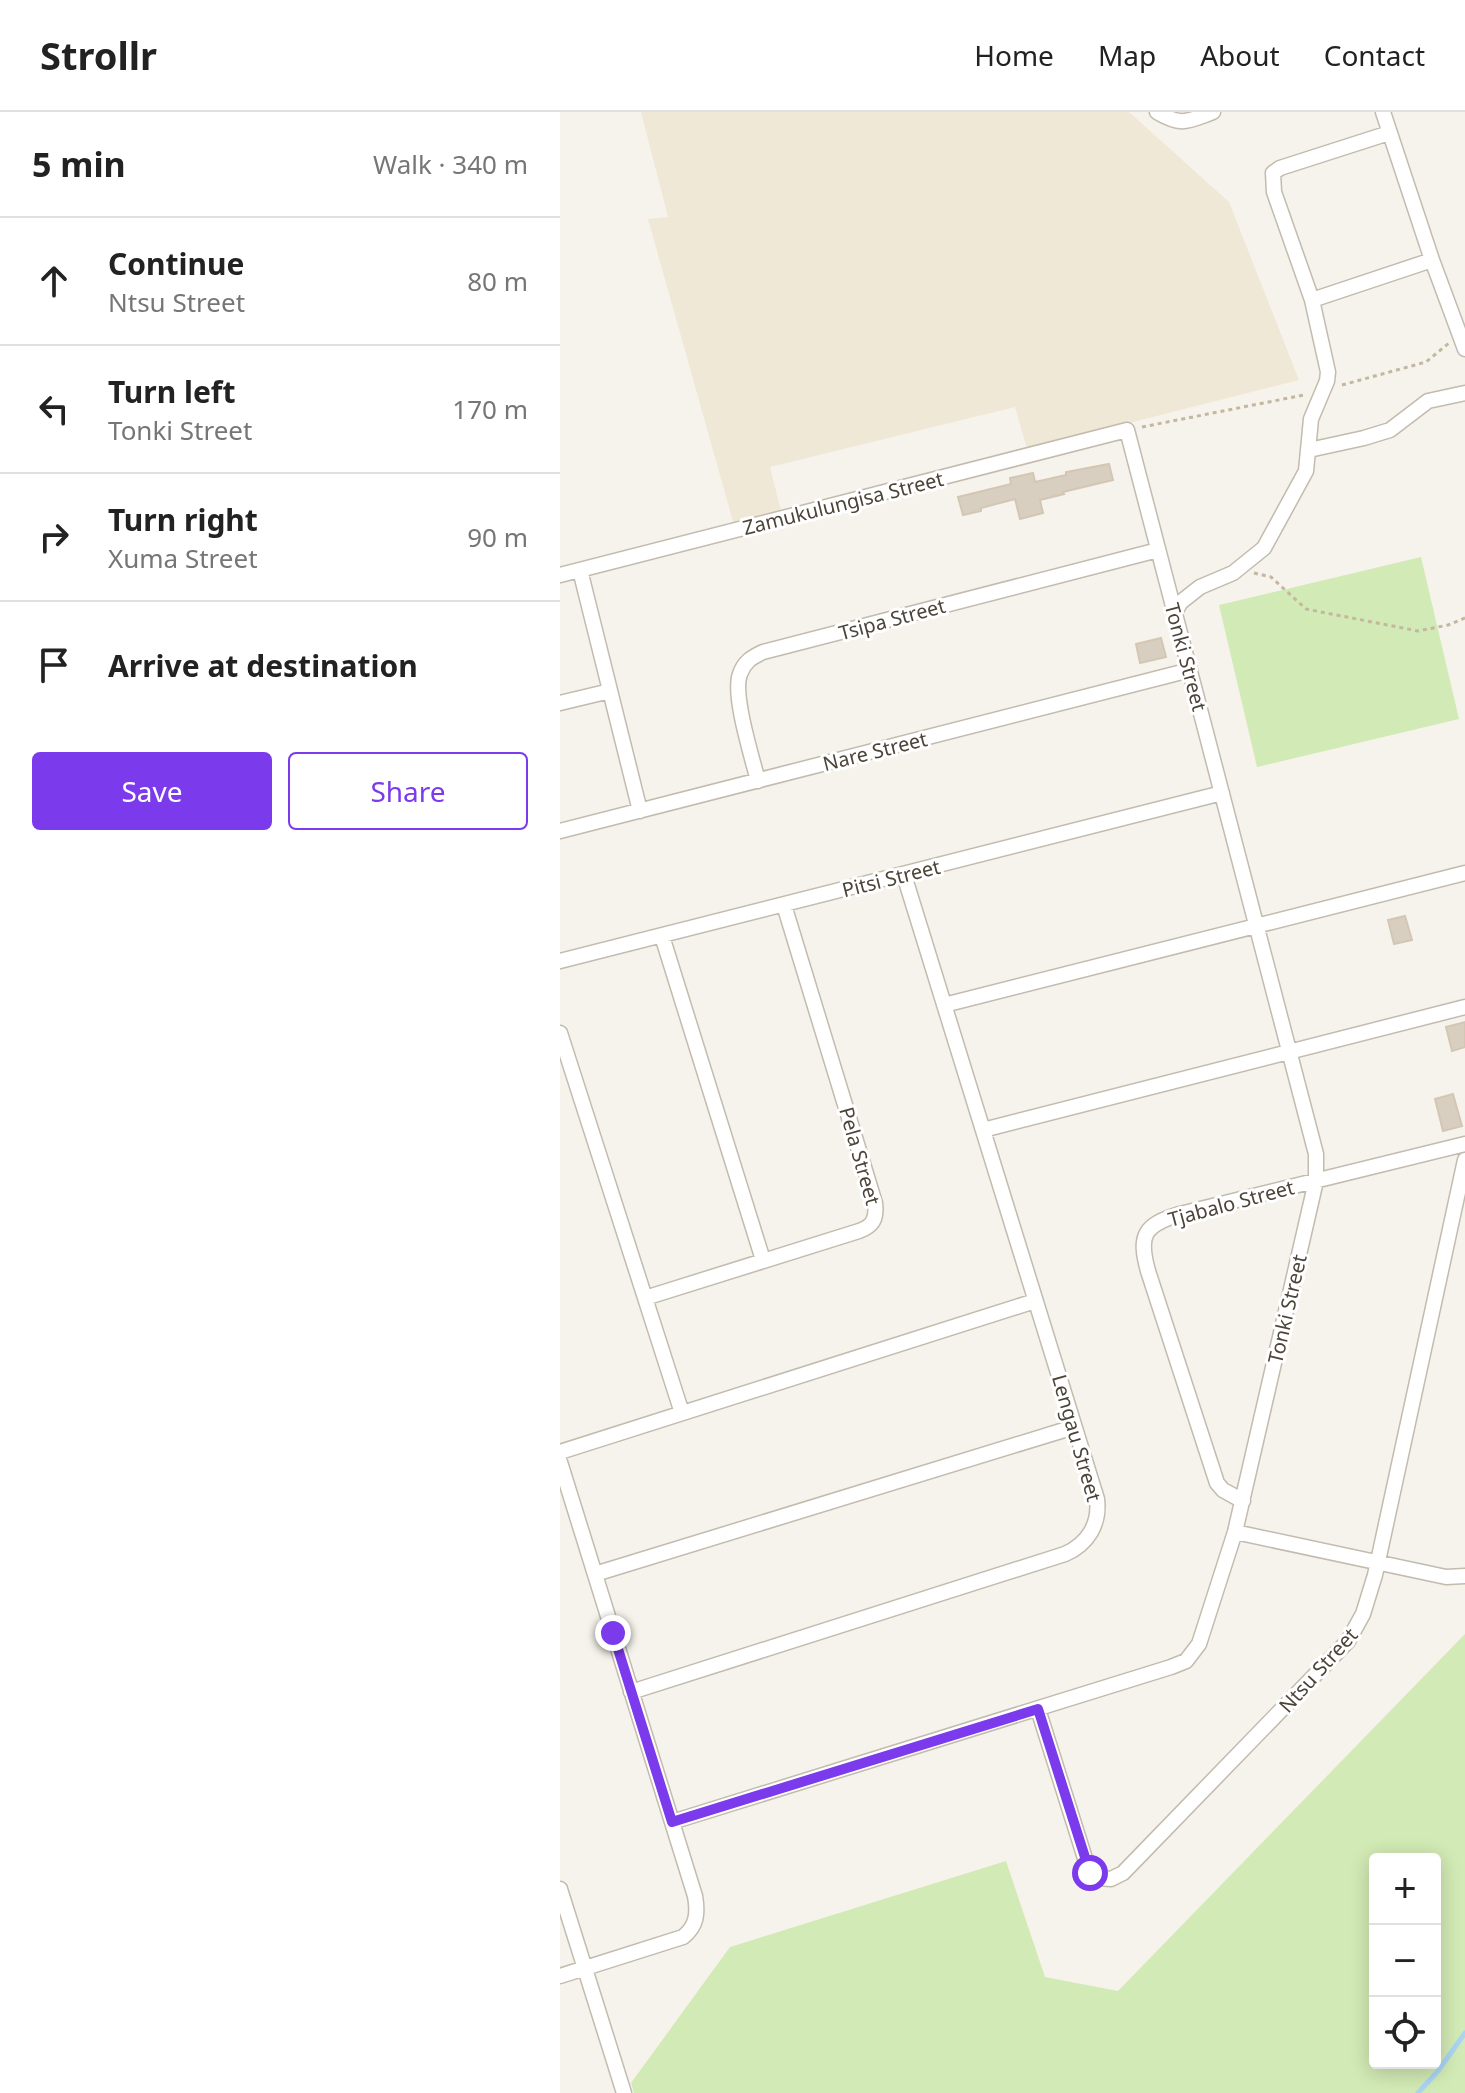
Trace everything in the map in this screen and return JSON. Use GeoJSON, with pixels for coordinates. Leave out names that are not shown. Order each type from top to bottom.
{"type":"FeatureCollection","features":[{"type":"Feature","properties":{"kind":"street"},"geometry":{"type":"LineString","coordinates":[[1157,112],[1175,121],[1186,121],[1213,112]]}},
{"type":"Feature","properties":{"kind":"street"},"geometry":{"type":"LineString","coordinates":[[1383,112],[1463,342]]}},
{"type":"Feature","properties":{"kind":"street"},"geometry":{"type":"LineString","coordinates":[[1175,612],[1181,602],[1200,587],[1233,573],[1264,548],[1306,471],[1311,419],[1327,381],[1328,372],[1312,300],[1274,192],[1273,173],[1295,162],[1389,133]]}},
{"type":"Feature","properties":{"kind":"street"},"geometry":{"type":"LineString","coordinates":[[1312,300],[1432,260]]}},
{"type":"Feature","properties":{"kind":"street"},"geometry":{"type":"LineString","coordinates":[[1309,450],[1390,430],[1428,401],[1465,393]]}},
{"type":"Feature","properties":{"kind":"street","name":"Tonki Street"},"geometry":{"type":"LineString","coordinates":[[672,1822],[1186,1661],[1195,1652],[1202,1635],[1243,1501],[1316,1181],[1316,1154],[1127,430]]}},
{"type":"Feature","properties":{"kind":"street","name":"Zamukulungisa Street"},"geometry":{"type":"LineString","coordinates":[[560,575],[1127,430]]}},
{"type":"Feature","properties":{"kind":"street","name":"Tsipa Street"},"geometry":{"type":"LineString","coordinates":[[758,781],[738,688],[741,670],[752,657],[1158,550]]}},
{"type":"Feature","properties":{"kind":"street"},"geometry":{"type":"LineString","coordinates":[[580,570],[640,811]]}},
{"type":"Feature","properties":{"kind":"street","name":"Nare Street"},"geometry":{"type":"LineString","coordinates":[[560,831],[1190,670]]}},
{"type":"Feature","properties":{"kind":"street"},"geometry":{"type":"LineString","coordinates":[[560,703],[610,691]]}},
{"type":"Feature","properties":{"kind":"street","name":"Pitsi Street"},"geometry":{"type":"LineString","coordinates":[[560,961],[1222,793]]}},
{"type":"Feature","properties":{"kind":"street"},"geometry":{"type":"LineString","coordinates":[[944,1005],[1465,873]]}},
{"type":"Feature","properties":{"kind":"street","name":"Lengau Street"},"geometry":{"type":"LineString","coordinates":[[631,1692],[1076,1548],[1091,1534],[1098,1509],[1097,1499],[904,875]]}},
{"type":"Feature","properties":{"kind":"street","name":"Pela Street"},"geometry":{"type":"LineString","coordinates":[[645,1298],[868,1228],[875,1220],[875,1203],[784,905]]}},
{"type":"Feature","properties":{"kind":"street"},"geometry":{"type":"LineString","coordinates":[[662,936],[763,1260]]}},
{"type":"Feature","properties":{"kind":"street"},"geometry":{"type":"LineString","coordinates":[[983,1130],[1465,1007]]}},
{"type":"Feature","properties":{"kind":"street"},"geometry":{"type":"LineString","coordinates":[[560,1033],[682,1413]]}},
{"type":"Feature","properties":{"kind":"street","name":"Tjabalo Street"},"geometry":{"type":"LineString","coordinates":[[1243,1501],[1217,1483],[1148,1271],[1143,1241],[1148,1230],[1169,1217],[1465,1144]]}},
{"type":"Feature","properties":{"kind":"street","name":"Ntsu Street"},"geometry":{"type":"LineString","coordinates":[[1038,1709],[1088,1868],[1097,1878],[1106,1880],[1123,1873],[1348,1641],[1363,1614],[1377,1562],[1465,1160]]}},
{"type":"Feature","properties":{"kind":"street"},"geometry":{"type":"LineString","coordinates":[[560,1452],[1035,1301]]}},
{"type":"Feature","properties":{"kind":"street"},"geometry":{"type":"LineString","coordinates":[[595,1574],[1074,1427]]}},
{"type":"Feature","properties":{"kind":"street"},"geometry":{"type":"LineString","coordinates":[[560,1462],[695,1896],[696,1917],[692,1929],[676,1940],[560,1976]]}},
{"type":"Feature","properties":{"kind":"street"},"geometry":{"type":"LineString","coordinates":[[1235,1532],[1446,1577],[1465,1576]]}},
{"type":"Feature","properties":{"kind":"street"},"geometry":{"type":"LineString","coordinates":[[560,1889],[624,2093]]}},
{"type":"Feature","properties":{"kind":"path"},"geometry":{"type":"LineString","coordinates":[[1127,430],[1322,391],[1426,362],[1463,342]]}},
{"type":"Feature","properties":{"kind":"path"},"geometry":{"type":"LineString","coordinates":[[1240,567],[1271,577],[1306,609],[1418,631],[1465,618]]}},
{"type":"Feature","properties":{"kind":"shaded area"},"geometry":{"type":"Polygon","coordinates":[[[641,112],[1129,112],[1229,202],[1299,380],[1027,449],[1015,407],[770,467],[781,511],[734,525],[648,219],[668,217],[641,112]]]}},
{"type":"Feature","properties":{"kind":"green space"},"geometry":{"type":"Polygon","coordinates":[[[1421,557],[1459,719],[1257,767],[1219,605],[1421,557]]]}},
{"type":"Feature","properties":{"kind":"green space"},"geometry":{"type":"Polygon","coordinates":[[[1465,1634],[1465,2093],[634,2093],[631,2083],[730,1947],[1006,1861],[1045,1977],[1118,1991],[1465,1634]]]}},
{"type":"Feature","properties":{"kind":"building"},"geometry":{"type":"Polygon","coordinates":[[[1109,464],[1113,480],[1040,500],[1043,513],[1020,519],[1015,499],[963,515],[958,497],[1011,484],[1010,478],[1033,473],[1035,482],[1109,464]]]}},
{"type":"Feature","properties":{"kind":"building"},"geometry":{"type":"Polygon","coordinates":[[[1161,638],[1166,657],[1140,663],[1136,644],[1161,638]]]}},
{"type":"Feature","properties":{"kind":"building"},"geometry":{"type":"Polygon","coordinates":[[[1405,916],[1412,940],[1394,944],[1388,920],[1405,916]]]}},
{"type":"Feature","properties":{"kind":"building"},"geometry":{"type":"Polygon","coordinates":[[[1465,1022],[1465,1047],[1452,1051],[1446,1027],[1465,1022]]]}},
{"type":"Feature","properties":{"kind":"building"},"geometry":{"type":"Polygon","coordinates":[[[1453,1094],[1462,1126],[1443,1131],[1435,1099],[1453,1094]]]}},
{"type":"Feature","properties":{"kind":"waterway"},"geometry":{"type":"LineString","coordinates":[[1418,2093],[1465,2033]]}},
{"type":"Feature","properties":{"kind":"route"},"geometry":{"type":"LineString","coordinates":[[613,1633],[672,1822],[1038,1709],[1090,1873]]}}]}
